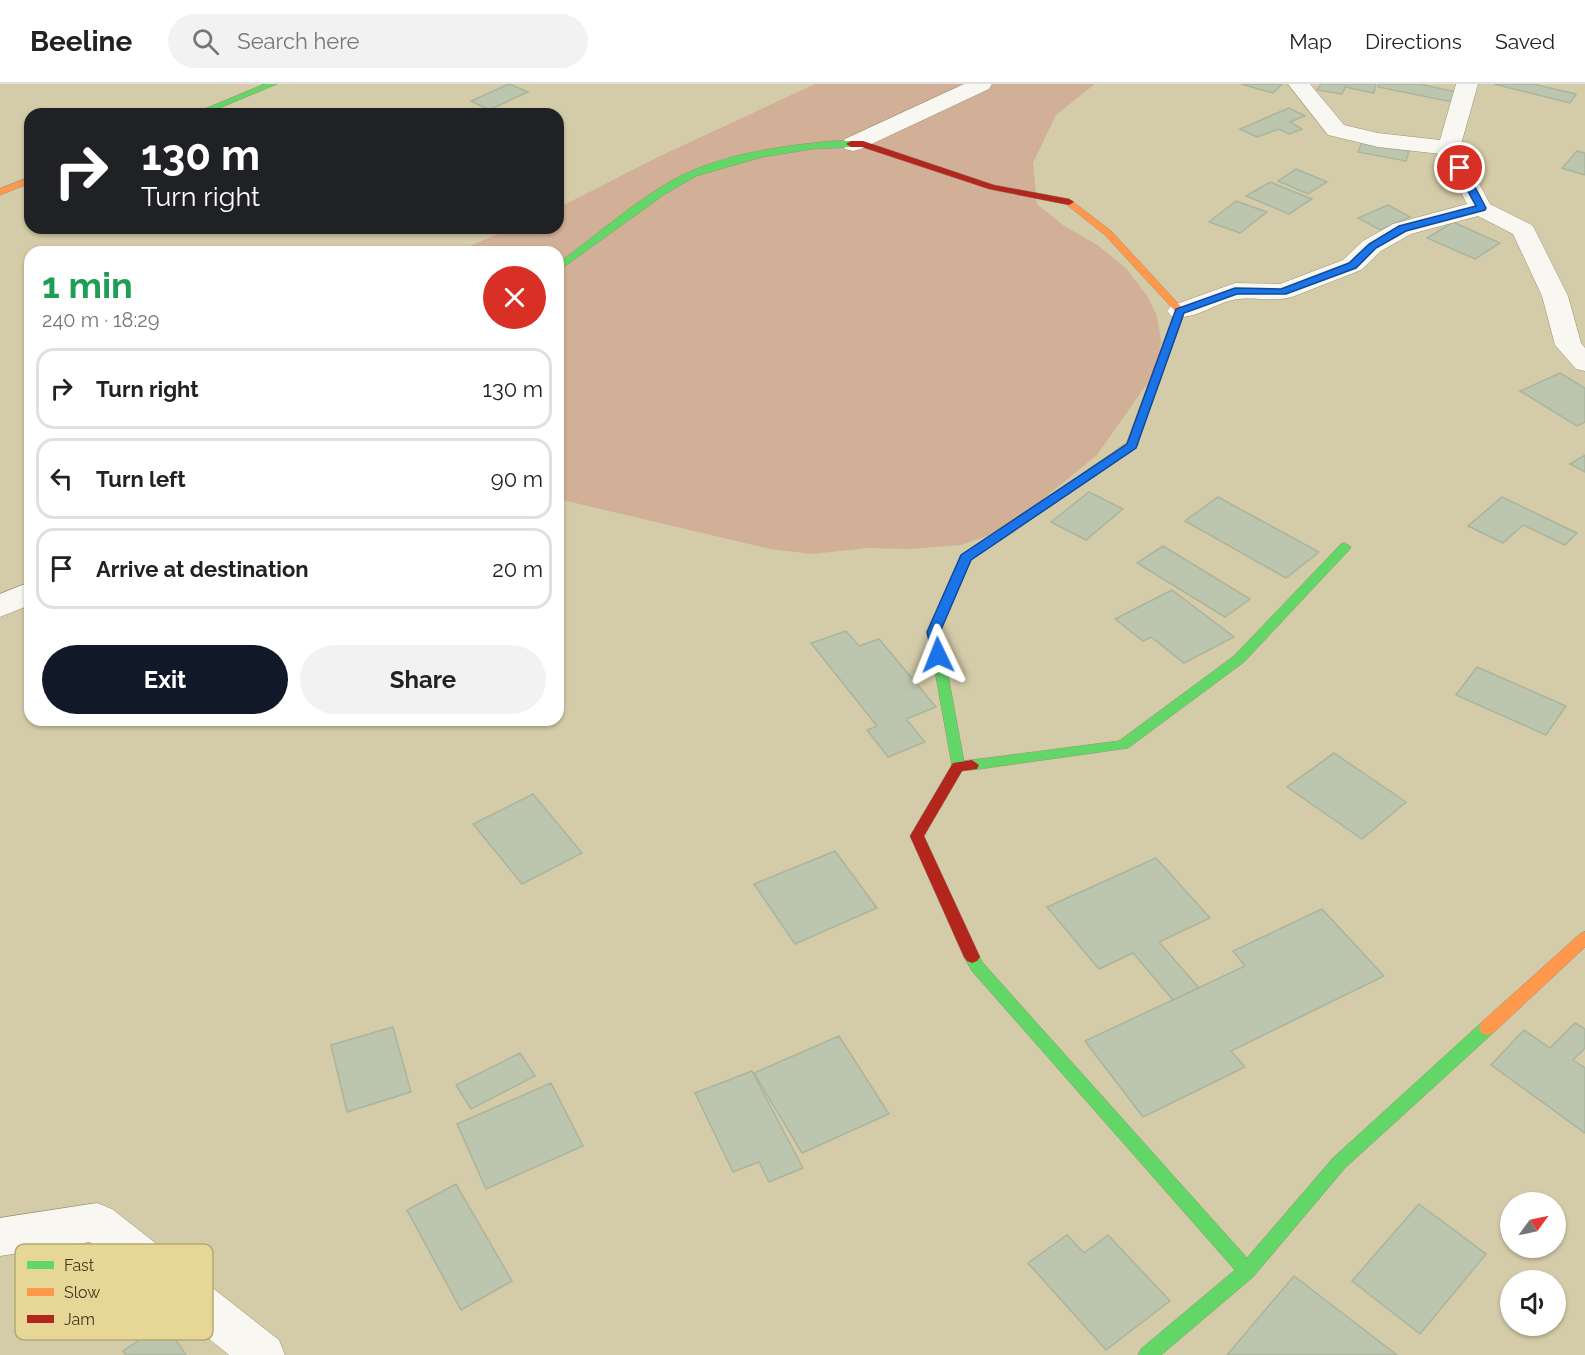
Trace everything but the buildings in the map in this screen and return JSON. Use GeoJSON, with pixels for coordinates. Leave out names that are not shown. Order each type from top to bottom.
{"type":"FeatureCollection","features":[{"type":"Feature","properties":{"kind":"street"},"geometry":{"type":"LineString","coordinates":[[212,108],[273,84]]}},
{"type":"Feature","properties":{"kind":"street"},"geometry":{"type":"LineString","coordinates":[[853,144],[981,84]]}},
{"type":"Feature","properties":{"kind":"street"},"geometry":{"type":"LineString","coordinates":[[1299,84],[1335,130],[1378,140],[1449,148]]}},
{"type":"Feature","properties":{"kind":"street"},"geometry":{"type":"LineString","coordinates":[[1467,84],[1449,148],[1481,208],[1523,230],[1555,296],[1568,345],[1585,363]]}},
{"type":"Feature","properties":{"kind":"street"},"geometry":{"type":"LineString","coordinates":[[564,264],[679,181],[734,161],[829,143],[863,144],[992,187],[1067,200],[1108,233],[1180,311]]}},
{"type":"Feature","properties":{"kind":"street"},"geometry":{"type":"LineString","coordinates":[[0,192],[24,182]]}},
{"type":"Feature","properties":{"kind":"street"},"geometry":{"type":"LineString","coordinates":[[1180,311],[1235,291],[1283,292],[1352,265],[1372,246],[1402,229],[1481,208]]}},
{"type":"Feature","properties":{"kind":"street"},"geometry":{"type":"LineString","coordinates":[[1180,311],[1132,446],[966,558],[934,632],[958,767],[917,836],[976,967],[1247,1271]]}},
{"type":"Feature","properties":{"kind":"street"},"geometry":{"type":"LineString","coordinates":[[958,767],[1123,745],[1239,659],[1345,547]]}},
{"type":"Feature","properties":{"kind":"street"},"geometry":{"type":"LineString","coordinates":[[0,607],[24,595]]}},
{"type":"Feature","properties":{"kind":"street"},"geometry":{"type":"LineString","coordinates":[[1146,1355],[1247,1271],[1339,1163],[1585,938]]}},
{"type":"Feature","properties":{"kind":"street"},"geometry":{"type":"LineString","coordinates":[[0,1237],[97,1222],[124,1244]]}},
{"type":"Feature","properties":{"kind":"street"},"geometry":{"type":"LineString","coordinates":[[213,1315],[263,1355]]}},
{"type":"Feature","properties":{"kind":"shaded area"},"geometry":{"type":"Polygon","coordinates":[[[815,84],[1095,84],[1056,115],[1033,163],[1037,204],[1064,226],[1096,244],[1126,268],[1148,297],[1157,316],[1161,341],[1157,370],[1097,455],[1005,530],[961,545],[909,549],[867,548],[812,554],[770,549],[564,500],[564,246],[470,246],[498,234],[564,234],[564,205],[660,156],[815,84]]]}},
{"type":"Feature","properties":{"kind":"traffic: fast"},"geometry":{"type":"LineString","coordinates":[[212,108],[273,84]]}},
{"type":"Feature","properties":{"kind":"traffic: fast"},"geometry":{"type":"LineString","coordinates":[[564,264],[647,202],[693,174],[762,154],[812,146],[851,144]]}},
{"type":"Feature","properties":{"kind":"traffic: fast"},"geometry":{"type":"LineString","coordinates":[[958,767],[934,632],[966,558],[1132,446],[1133,442]]}},
{"type":"Feature","properties":{"kind":"traffic: fast"},"geometry":{"type":"LineString","coordinates":[[972,765],[1123,745],[1239,659],[1345,547]]}},
{"type":"Feature","properties":{"kind":"traffic: fast"},"geometry":{"type":"LineString","coordinates":[[972,957],[977,967],[1247,1271]]}},
{"type":"Feature","properties":{"kind":"traffic: fast"},"geometry":{"type":"LineString","coordinates":[[1147,1355],[1247,1271],[1339,1163],[1487,1028]]}},
{"type":"Feature","properties":{"kind":"traffic: slow"},"geometry":{"type":"LineString","coordinates":[[0,192],[24,182]]}},
{"type":"Feature","properties":{"kind":"traffic: slow"},"geometry":{"type":"LineString","coordinates":[[1069,202],[1108,233],[1180,311],[1133,442]]}},
{"type":"Feature","properties":{"kind":"traffic: slow"},"geometry":{"type":"LineString","coordinates":[[1487,1028],[1585,938]]}},
{"type":"Feature","properties":{"kind":"traffic: jam"},"geometry":{"type":"LineString","coordinates":[[851,144],[863,144],[992,187],[1069,202]]}},
{"type":"Feature","properties":{"kind":"traffic: jam"},"geometry":{"type":"LineString","coordinates":[[972,765],[958,767],[917,836],[972,957]]}},
{"type":"Feature","properties":{"kind":"route"},"geometry":{"type":"LineString","coordinates":[[938,655],[934,632],[966,558],[1132,446],[1180,311],[1235,291],[1283,292],[1352,265],[1372,246],[1402,229],[1481,208],[1460,168]]}}]}
